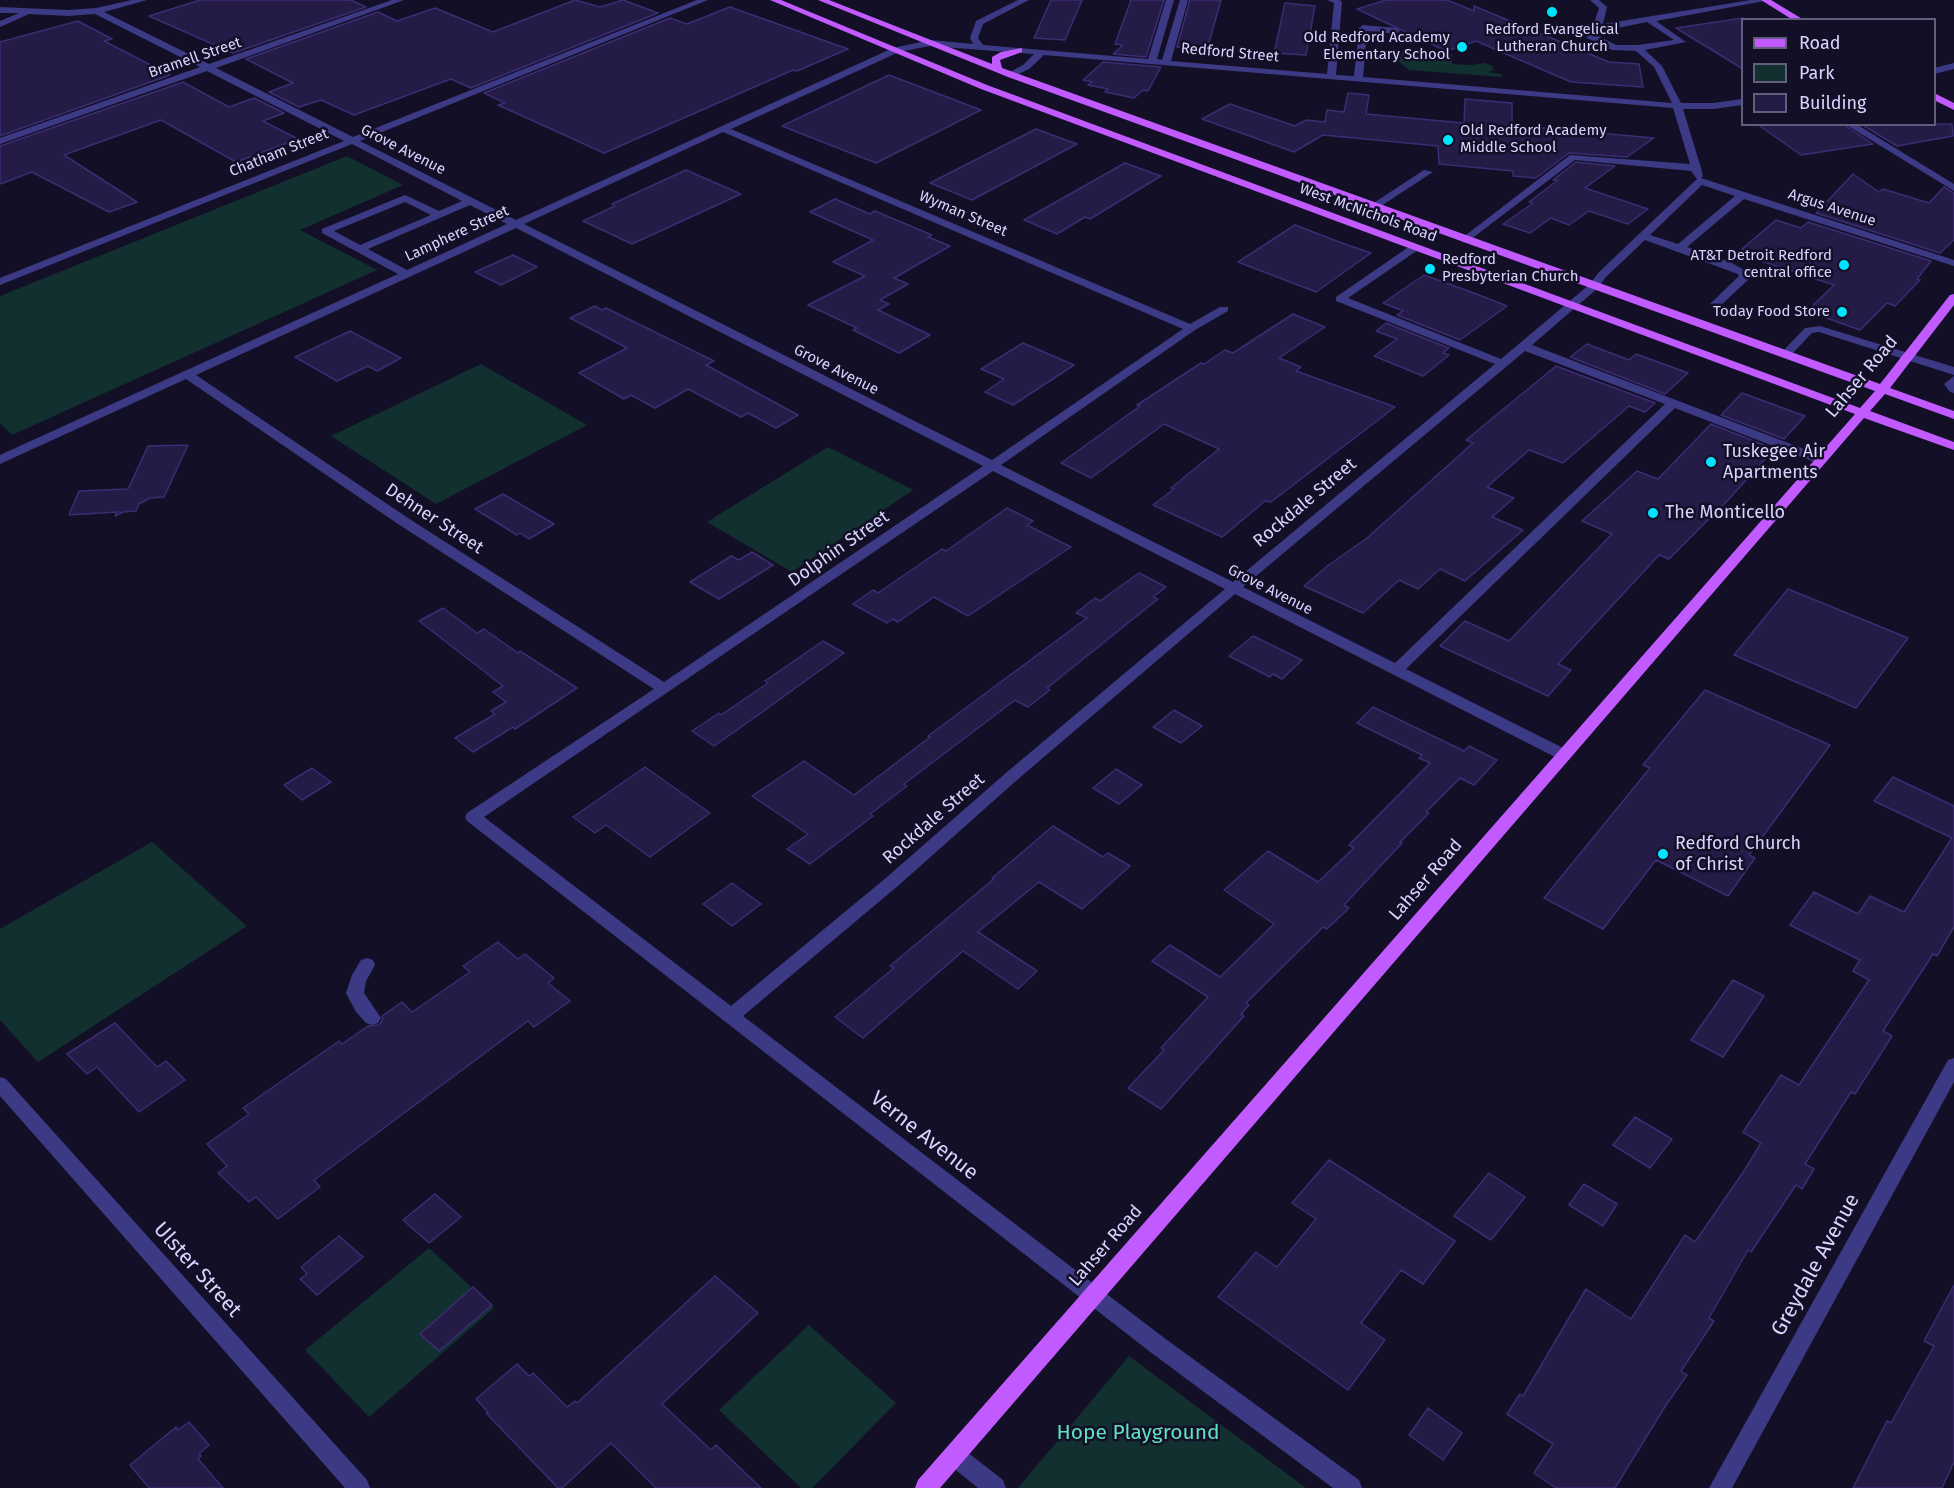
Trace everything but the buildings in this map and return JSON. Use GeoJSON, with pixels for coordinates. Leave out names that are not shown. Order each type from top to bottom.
{"type":"FeatureCollection","features":[{"type":"Feature","properties":{"kind":"main road","name":"West McNichols Road"},"geometry":{"type":"LineString","coordinates":[[774,0],[1034,106],[1954,446]]}},
{"type":"Feature","properties":{"kind":"main road","name":"West McNichols Road"},"geometry":{"type":"LineString","coordinates":[[822,0],[1011,75],[1954,415]]}},
{"type":"Feature","properties":{"kind":"main road"},"geometry":{"type":"LineString","coordinates":[[1766,0],[1797,18]]}},
{"type":"Feature","properties":{"kind":"main road"},"geometry":{"type":"LineString","coordinates":[[998,70],[995,59],[1019,50]]}},
{"type":"Feature","properties":{"kind":"main road"},"geometry":{"type":"LineString","coordinates":[[984,87],[1011,75]]}},
{"type":"Feature","properties":{"kind":"main road"},"geometry":{"type":"LineString","coordinates":[[1034,106],[1061,93]]}},
{"type":"Feature","properties":{"kind":"main road"},"geometry":{"type":"LineString","coordinates":[[1936,97],[1954,107]]}},
{"type":"Feature","properties":{"kind":"main road"},"geometry":{"type":"LineString","coordinates":[[1513,284],[1531,278],[1538,266]]}},
{"type":"Feature","properties":{"kind":"main road","name":"Lahser Road"},"geometry":{"type":"LineString","coordinates":[[926,1488],[1862,413],[1952,303]]}},
{"type":"Feature","properties":{"kind":"street"},"geometry":{"type":"LineString","coordinates":[[0,10],[27,13],[96,11],[142,0]]}},
{"type":"Feature","properties":{"kind":"street","name":"Bramell Street"},"geometry":{"type":"LineString","coordinates":[[0,141],[400,0]]}},
{"type":"Feature","properties":{"kind":"street","name":"Chatham Street"},"geometry":{"type":"LineString","coordinates":[[0,282],[704,0]]}},
{"type":"Feature","properties":{"kind":"street"},"geometry":{"type":"LineString","coordinates":[[979,46],[974,38],[979,23],[1025,0]]}},
{"type":"Feature","properties":{"kind":"street"},"geometry":{"type":"LineString","coordinates":[[1152,62],[1170,0]]}},
{"type":"Feature","properties":{"kind":"street"},"geometry":{"type":"LineString","coordinates":[[1166,63],[1184,0]]}},
{"type":"Feature","properties":{"kind":"street"},"geometry":{"type":"LineString","coordinates":[[1331,0],[1338,2],[1331,77]]}},
{"type":"Feature","properties":{"kind":"street"},"geometry":{"type":"LineString","coordinates":[[1594,0],[1603,7],[1597,28]]}},
{"type":"Feature","properties":{"kind":"street"},"geometry":{"type":"LineString","coordinates":[[1650,21],[1682,42],[1638,48],[1615,48],[1590,36],[1588,32],[1597,28],[1766,0]]}},
{"type":"Feature","properties":{"kind":"street","name":"Grove Avenue"},"geometry":{"type":"LineString","coordinates":[[96,11],[1564,755]]}},
{"type":"Feature","properties":{"kind":"street"},"geometry":{"type":"LineString","coordinates":[[0,24],[27,13]]}},
{"type":"Feature","properties":{"kind":"street"},"geometry":{"type":"LineString","coordinates":[[1358,79],[1363,28],[1396,31]]}},
{"type":"Feature","properties":{"kind":"street","name":"Lamphere Street"},"geometry":{"type":"LineString","coordinates":[[0,460],[896,50],[930,43]]}},
{"type":"Feature","properties":{"kind":"street","name":"Redford Street"},"geometry":{"type":"LineString","coordinates":[[930,43],[1677,106],[1713,106],[1741,102]]}},
{"type":"Feature","properties":{"kind":"street"},"geometry":{"type":"LineString","coordinates":[[1638,48],[1658,66],[1673,94],[1700,181]]}},
{"type":"Feature","properties":{"kind":"street"},"geometry":{"type":"LineString","coordinates":[[1011,75],[1026,67],[1042,52]]}},
{"type":"Feature","properties":{"kind":"street"},"geometry":{"type":"LineString","coordinates":[[1936,71],[1954,66]]}},
{"type":"Feature","properties":{"kind":"street"},"geometry":{"type":"LineString","coordinates":[[1853,126],[1954,188]]}},
{"type":"Feature","properties":{"kind":"street","name":"Wyman Street"},"geometry":{"type":"LineString","coordinates":[[724,129],[1191,328]]}},
{"type":"Feature","properties":{"kind":"street"},"geometry":{"type":"LineString","coordinates":[[1466,240],[1574,157],[1696,168]]}},
{"type":"Feature","properties":{"kind":"street"},"geometry":{"type":"LineString","coordinates":[[1374,206],[1428,172]]}},
{"type":"Feature","properties":{"kind":"street","name":"Argus Avenue"},"geometry":{"type":"LineString","coordinates":[[1700,181],[1954,263]]}},
{"type":"Feature","properties":{"kind":"street","name":"Rockdale Street"},"geometry":{"type":"LineString","coordinates":[[731,1016],[893,881],[1012,776],[1234,588],[1571,306],[1700,181]]}},
{"type":"Feature","properties":{"kind":"street"},"geometry":{"type":"LineString","coordinates":[[1680,248],[1742,195]]}},
{"type":"Feature","properties":{"kind":"street"},"geometry":{"type":"LineString","coordinates":[[407,274],[326,231],[405,198],[439,214]]}},
{"type":"Feature","properties":{"kind":"street"},"geometry":{"type":"LineString","coordinates":[[359,249],[470,201]]}},
{"type":"Feature","properties":{"kind":"street"},"geometry":{"type":"LineString","coordinates":[[1643,236],[1743,272],[1745,277],[1716,304]]}},
{"type":"Feature","properties":{"kind":"street"},"geometry":{"type":"LineString","coordinates":[[1414,248],[1340,298],[1502,363]]}},
{"type":"Feature","properties":{"kind":"street","name":"Dolphin Street"},"geometry":{"type":"LineString","coordinates":[[473,817],[832,576],[1191,328],[1224,309]]}},
{"type":"Feature","properties":{"kind":"street"},"geometry":{"type":"LineString","coordinates":[[1785,355],[1809,330],[1820,328],[1954,371]]}},
{"type":"Feature","properties":{"kind":"street"},"geometry":{"type":"LineString","coordinates":[[1523,346],[1821,460]]}},
{"type":"Feature","properties":{"kind":"street","name":"Dehner Street"},"geometry":{"type":"LineString","coordinates":[[188,375],[403,521],[664,689]]}},
{"type":"Feature","properties":{"kind":"street"},"geometry":{"type":"LineString","coordinates":[[1954,380],[1950,384],[1954,389]]}},
{"type":"Feature","properties":{"kind":"street"},"geometry":{"type":"LineString","coordinates":[[1396,670],[1673,403]]}},
{"type":"Feature","properties":{"kind":"street","name":"Verne Avenue"},"geometry":{"type":"LineString","coordinates":[[473,817],[1094,1295],[1351,1488]]}},
{"type":"Feature","properties":{"kind":"street"},"geometry":{"type":"LineString","coordinates":[[367,965],[357,980],[355,993],[362,1007],[372,1018]]}},
{"type":"Feature","properties":{"kind":"street","name":"Greydale Avenue"},"geometry":{"type":"LineString","coordinates":[[1720,1488],[1954,1065]]}},
{"type":"Feature","properties":{"kind":"street","name":"Ulster Street"},"geometry":{"type":"LineString","coordinates":[[0,1084],[359,1488]]}},
{"type":"Feature","properties":{"kind":"street"},"geometry":{"type":"LineString","coordinates":[[954,1455],[995,1488]]}},
{"type":"Feature","properties":{"kind":"green space"},"geometry":{"type":"Polygon","coordinates":[[[1402,50],[1452,54],[1452,64],[1485,63],[1492,66],[1494,70],[1488,72],[1501,74],[1502,77],[1409,70],[1399,62],[1402,50]]]}},
{"type":"Feature","properties":{"kind":"green space"},"geometry":{"type":"Polygon","coordinates":[[[347,156],[403,185],[300,230],[377,270],[12,435],[0,423],[0,296],[347,156]]]}},
{"type":"Feature","properties":{"kind":"green space"},"geometry":{"type":"Polygon","coordinates":[[[481,364],[587,425],[436,504],[331,436],[481,364]]]}},
{"type":"Feature","properties":{"kind":"green space"},"geometry":{"type":"Polygon","coordinates":[[[828,447],[913,490],[792,572],[707,522],[828,447]]]}},
{"type":"Feature","properties":{"kind":"green space"},"geometry":{"type":"Polygon","coordinates":[[[152,842],[247,926],[38,1062],[0,1020],[0,929],[152,842]]]}},
{"type":"Feature","properties":{"kind":"green space"},"geometry":{"type":"Polygon","coordinates":[[[429,1248],[494,1308],[369,1417],[305,1350],[429,1248]]]}},
{"type":"Feature","properties":{"kind":"green space"},"geometry":{"type":"Polygon","coordinates":[[[809,1325],[896,1403],[812,1488],[801,1488],[719,1410],[809,1325]]]}},
{"type":"Feature","properties":{"kind":"green space","name":"Hope Playground"},"geometry":{"type":"Polygon","coordinates":[[[1129,1356],[1306,1488],[1018,1488],[1129,1356]]]}},
{"type":"Feature","properties":{"kind":"place","name":"Redford Evangelical Lutheran Church"},"geometry":{"type":"Point","coordinates":[1552,12]}},
{"type":"Feature","properties":{"kind":"place","name":"Old Redford Academy Elementary School"},"geometry":{"type":"Point","coordinates":[1462,47]}},
{"type":"Feature","properties":{"kind":"place","name":"Old Redford Academy Middle School"},"geometry":{"type":"Point","coordinates":[1448,140]}},
{"type":"Feature","properties":{"kind":"place","name":"AT&T Detroit Redford central office"},"geometry":{"type":"Point","coordinates":[1844,265]}},
{"type":"Feature","properties":{"kind":"place","name":"Redford Presbyterian Church"},"geometry":{"type":"Point","coordinates":[1430,269]}},
{"type":"Feature","properties":{"kind":"place","name":"Today Food Store"},"geometry":{"type":"Point","coordinates":[1842,312]}},
{"type":"Feature","properties":{"kind":"place","name":"Tuskegee Air Apartments"},"geometry":{"type":"Point","coordinates":[1711,462]}},
{"type":"Feature","properties":{"kind":"place","name":"The Monticello"},"geometry":{"type":"Point","coordinates":[1653,513]}},
{"type":"Feature","properties":{"kind":"place","name":"Redford Church of Christ"},"geometry":{"type":"Point","coordinates":[1663,854]}}]}
